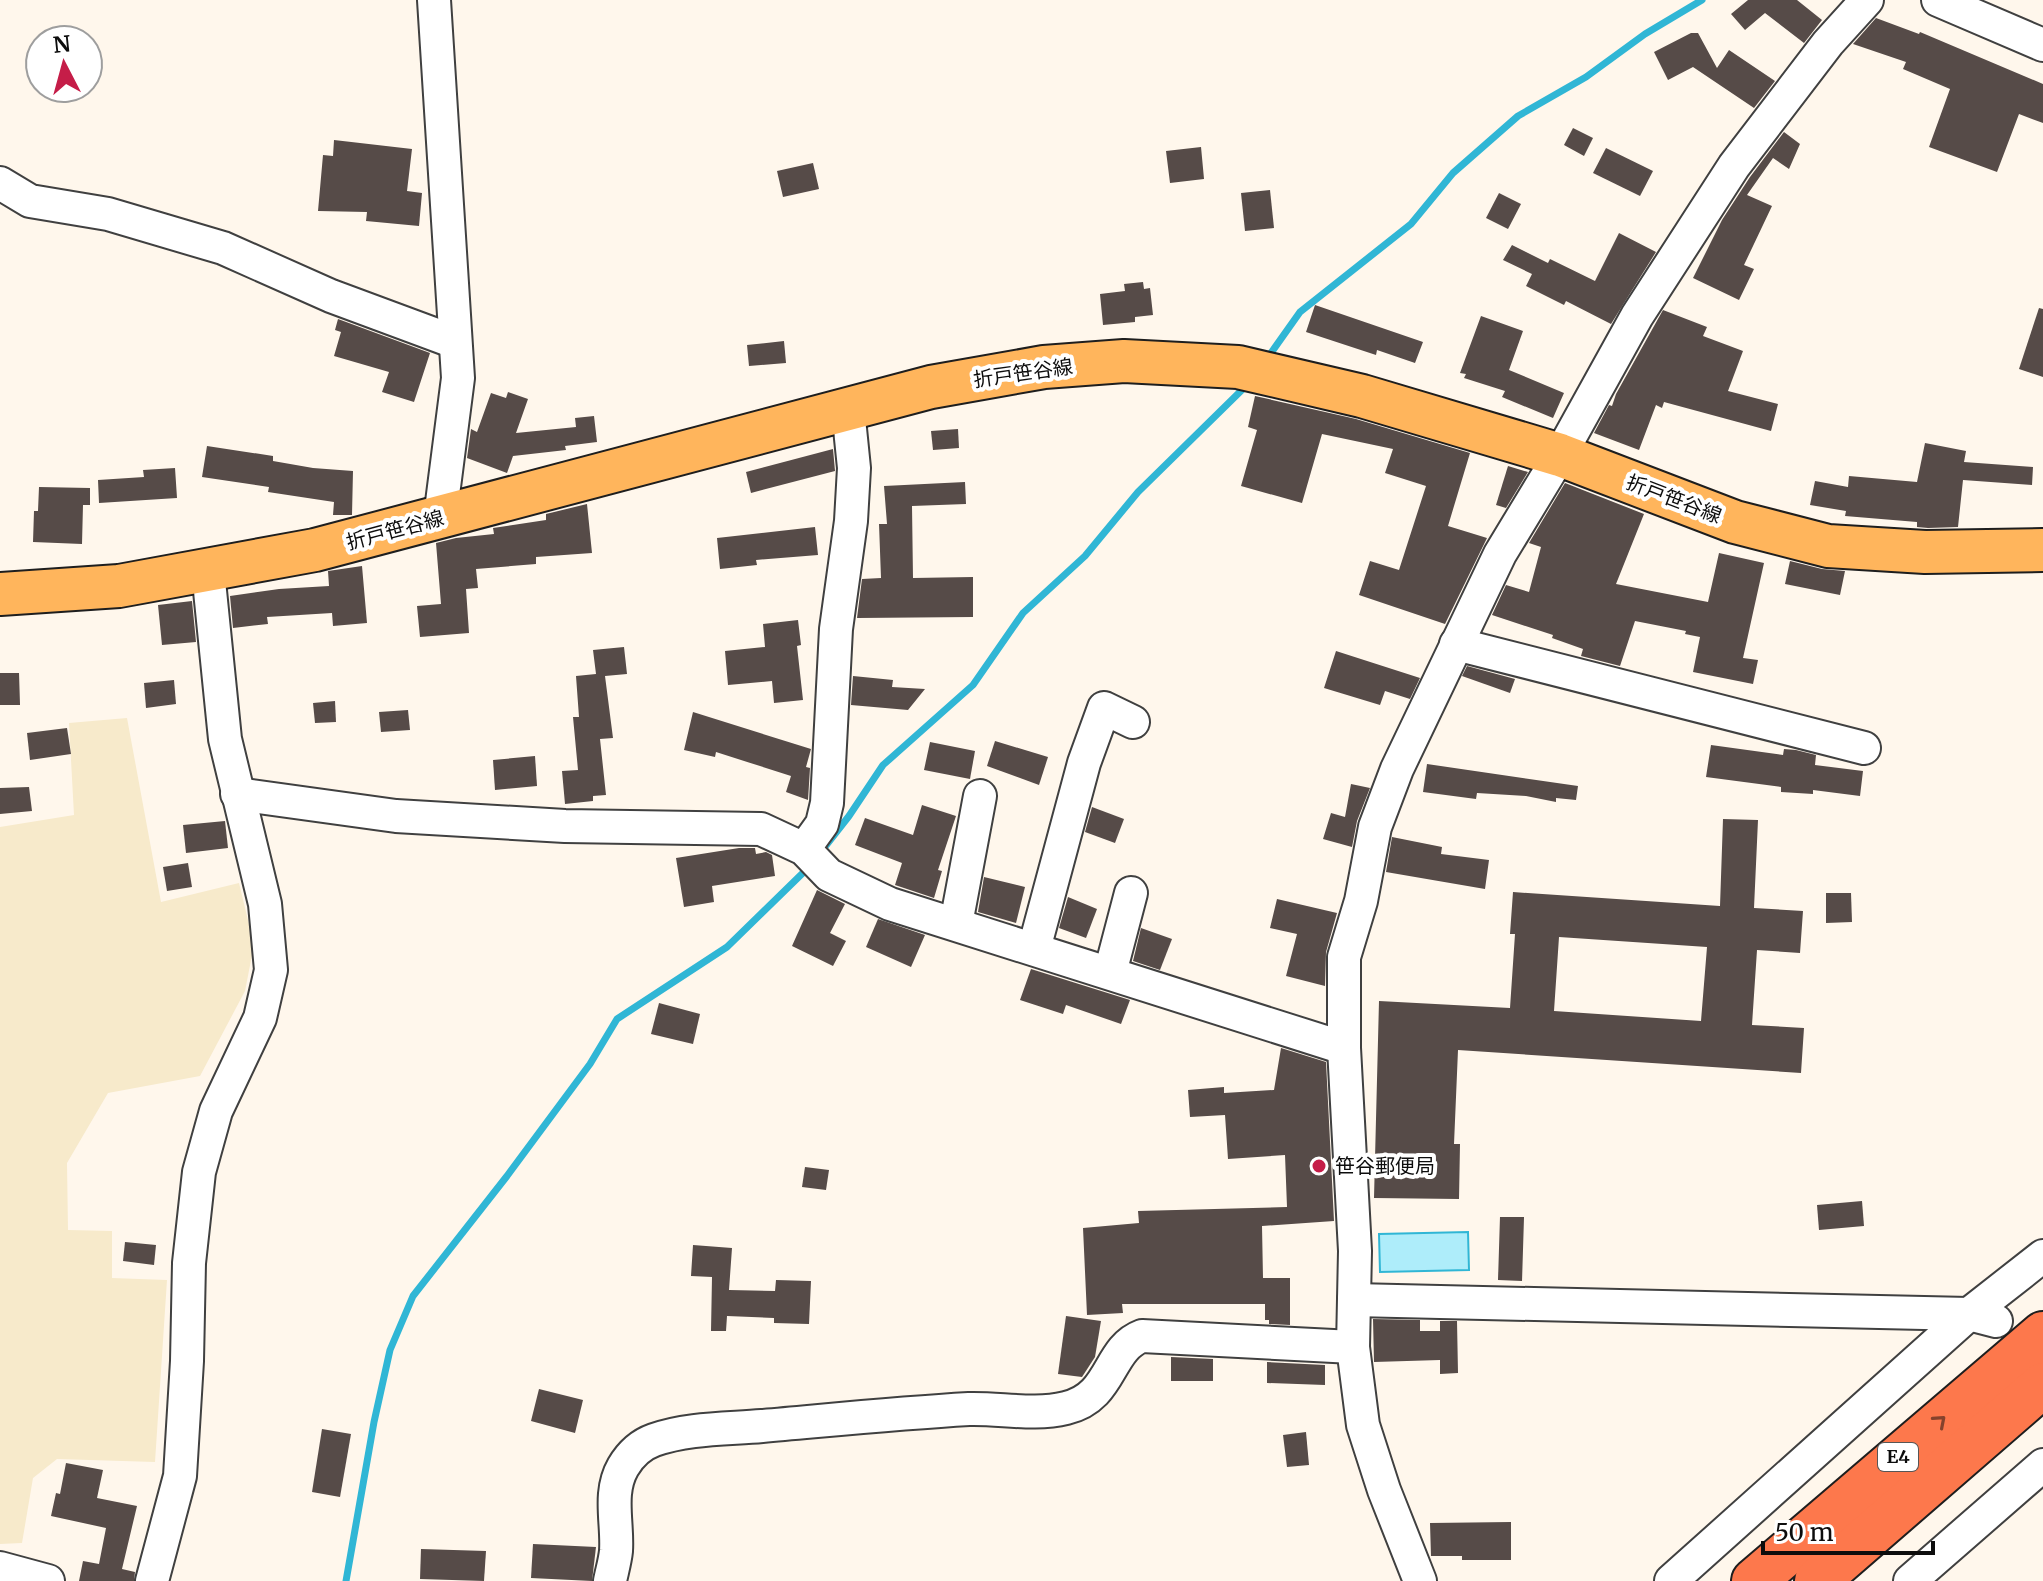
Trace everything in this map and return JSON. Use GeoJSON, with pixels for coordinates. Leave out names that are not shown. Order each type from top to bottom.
{"type":"FeatureCollection","features":[{"type":"Feature","properties":{"kind":"highway","name":"E4"},"geometry":{"type":"LineString","coordinates":[[1754,1581],[2043,1334]]}},
{"type":"Feature","properties":{"kind":"highway","name":"E4"},"geometry":{"type":"LineString","coordinates":[[1817,1581],[2043,1385]]}},
{"type":"Feature","properties":{"kind":"main road","name":"折戸笹谷線"},"geometry":{"type":"LineString","coordinates":[[0,594],[119,586],[315,550],[931,387],[1044,367],[1124,361],[1238,367],[1362,396],[1560,455],[1735,522],[1828,546],[1925,552],[2043,550]]}},
{"type":"Feature","properties":{"kind":"street"},"geometry":{"type":"LineString","coordinates":[[434,0],[458,378],[440,518]]}},
{"type":"Feature","properties":{"kind":"street"},"geometry":{"type":"LineString","coordinates":[[1420,1581],[1384,1490],[1363,1425],[1353,1347],[1355,1251],[1344,1048],[1344,957],[1361,901],[1375,827],[1397,769],[1500,554],[1560,455],[1637,316],[1734,166],[1828,43],[1867,0]]}},
{"type":"Feature","properties":{"kind":"street"},"geometry":{"type":"LineString","coordinates":[[1938,0],[2043,45]]}},
{"type":"Feature","properties":{"kind":"street"},"geometry":{"type":"LineString","coordinates":[[0,183],[30,201],[108,214],[223,248],[331,296],[455,342]]}},
{"type":"Feature","properties":{"kind":"street"},"geometry":{"type":"LineString","coordinates":[[804,849],[822,824],[827,803],[836,629],[851,521],[854,468],[848,409]]}},
{"type":"Feature","properties":{"kind":"street"},"geometry":{"type":"LineString","coordinates":[[152,1581],[180,1476],[189,1263],[199,1172],[216,1111],[260,1018],[271,970],[265,904],[225,739],[208,571]]}},
{"type":"Feature","properties":{"kind":"street"},"geometry":{"type":"LineString","coordinates":[[1456,644],[1864,748]]}},
{"type":"Feature","properties":{"kind":"street"},"geometry":{"type":"LineString","coordinates":[[1034,949],[1084,763],[1104,708],[1133,722]]}},
{"type":"Feature","properties":{"kind":"street"},"geometry":{"type":"LineString","coordinates":[[237,794],[396,816],[565,826],[761,829],[804,849],[829,875],[890,904],[1344,1048]]}},
{"type":"Feature","properties":{"kind":"street"},"geometry":{"type":"LineString","coordinates":[[956,924],[980,796]]}},
{"type":"Feature","properties":{"kind":"street"},"geometry":{"type":"LineString","coordinates":[[1110,973],[1131,893]]}},
{"type":"Feature","properties":{"kind":"street"},"geometry":{"type":"LineString","coordinates":[[1671,1581],[1982,1317],[2043,1256]]}},
{"type":"Feature","properties":{"kind":"street"},"geometry":{"type":"LineString","coordinates":[[1354,1300],[1982,1317]]}},
{"type":"Feature","properties":{"kind":"street"},"geometry":{"type":"LineString","coordinates":[[610,1581],[616,1550],[616,1481],[634,1451],[652,1440],[693,1432],[972,1409],[1046,1411],[1068,1408],[1087,1401],[1109,1376],[1125,1347],[1142,1336],[1353,1347]]}},
{"type":"Feature","properties":{"kind":"street"},"geometry":{"type":"LineString","coordinates":[[1910,1581],[2043,1465]]}},
{"type":"Feature","properties":{"kind":"street"},"geometry":{"type":"LineString","coordinates":[[0,1568],[48,1581]]}},
{"type":"Feature","properties":{"kind":"shaded area"},"geometry":{"type":"Polygon","coordinates":[[[127,718],[161,902],[239,883],[254,945],[245,991],[200,1076],[108,1093],[67,1163],[68,1230],[112,1231],[112,1278],[167,1280],[155,1462],[57,1459],[33,1478],[22,1543],[0,1544],[0,827],[74,815],[69,723],[127,718]]]}},
{"type":"Feature","properties":{"kind":"water"},"geometry":{"type":"Polygon","coordinates":[[[1468,1232],[1469,1270],[1380,1272],[1379,1234],[1468,1232]]]}},
{"type":"Feature","properties":{"kind":"building"},"geometry":{"type":"Polygon","coordinates":[[[1748,0],[1797,0],[1822,20],[1804,43],[1765,13],[1745,30],[1731,14],[1748,0]]]}},
{"type":"Feature","properties":{"kind":"building"},"geometry":{"type":"Polygon","coordinates":[[[1876,18],[1920,32],[2043,84],[2043,123],[2019,114],[1997,172],[1929,147],[1950,89],[1903,69],[1906,62],[1853,44],[1876,18]]]}},
{"type":"Feature","properties":{"kind":"building"},"geometry":{"type":"Polygon","coordinates":[[[1691,33],[1698,33],[1717,68],[1729,50],[1775,81],[1754,108],[1693,67],[1668,80],[1654,52],[1691,33]]]}},
{"type":"Feature","properties":{"kind":"building"},"geometry":{"type":"Polygon","coordinates":[[[1573,128],[1593,138],[1584,156],[1564,145],[1573,128]]]}},
{"type":"Feature","properties":{"kind":"building"},"geometry":{"type":"Polygon","coordinates":[[[1784,132],[1800,144],[1789,169],[1773,158],[1747,195],[1772,206],[1744,265],[1754,269],[1739,300],[1693,278],[1722,220],[1784,132]]]}},
{"type":"Feature","properties":{"kind":"building"},"geometry":{"type":"Polygon","coordinates":[[[334,140],[412,149],[407,191],[422,193],[419,226],[366,221],[367,212],[318,211],[323,155],[333,156],[334,140]]]}},
{"type":"Feature","properties":{"kind":"building"},"geometry":{"type":"Polygon","coordinates":[[[1201,147],[1204,179],[1170,183],[1166,151],[1201,147]]]}},
{"type":"Feature","properties":{"kind":"building"},"geometry":{"type":"Polygon","coordinates":[[[1606,148],[1653,171],[1640,196],[1593,173],[1606,148]]]}},
{"type":"Feature","properties":{"kind":"building"},"geometry":{"type":"Polygon","coordinates":[[[813,163],[819,189],[783,197],[777,171],[813,163]]]}},
{"type":"Feature","properties":{"kind":"building"},"geometry":{"type":"Polygon","coordinates":[[[1270,190],[1274,228],[1245,231],[1241,193],[1270,190]]]}},
{"type":"Feature","properties":{"kind":"building"},"geometry":{"type":"Polygon","coordinates":[[[1499,193],[1521,204],[1508,229],[1486,218],[1499,193]]]}},
{"type":"Feature","properties":{"kind":"building"},"geometry":{"type":"Polygon","coordinates":[[[1619,233],[1656,252],[1611,324],[1566,301],[1564,305],[1526,286],[1532,274],[1503,260],[1512,245],[1595,281],[1619,233]]]}},
{"type":"Feature","properties":{"kind":"building"},"geometry":{"type":"Polygon","coordinates":[[[1143,282],[1144,289],[1150,288],[1153,315],[1135,317],[1135,322],[1103,325],[1100,294],[1125,291],[1124,284],[1143,282]]]}},
{"type":"Feature","properties":{"kind":"building"},"geometry":{"type":"Polygon","coordinates":[[[1315,305],[1423,342],[1415,363],[1377,350],[1376,355],[1306,332],[1315,305]]]}},
{"type":"Feature","properties":{"kind":"building"},"geometry":{"type":"Polygon","coordinates":[[[2039,308],[2043,309],[2043,377],[2019,369],[2039,308]]]}},
{"type":"Feature","properties":{"kind":"building"},"geometry":{"type":"Polygon","coordinates":[[[1663,310],[1707,327],[1703,336],[1743,351],[1728,391],[1778,404],[1771,431],[1664,402],[1662,408],[1656,405],[1639,450],[1594,433],[1609,405],[1612,406],[1663,310]]]}},
{"type":"Feature","properties":{"kind":"building"},"geometry":{"type":"Polygon","coordinates":[[[1481,316],[1523,331],[1509,370],[1564,393],[1553,418],[1502,397],[1505,391],[1464,378],[1466,374],[1460,373],[1481,316]]]}},
{"type":"Feature","properties":{"kind":"building"},"geometry":{"type":"Polygon","coordinates":[[[338,319],[430,353],[414,402],[382,392],[389,372],[334,356],[341,332],[335,330],[338,319]]]}},
{"type":"Feature","properties":{"kind":"building"},"geometry":{"type":"Polygon","coordinates":[[[784,341],[786,363],[749,366],[747,345],[784,341]]]}},
{"type":"Feature","properties":{"kind":"building"},"geometry":{"type":"Polygon","coordinates":[[[508,392],[528,399],[516,433],[576,427],[575,418],[594,416],[597,442],[565,446],[566,450],[513,456],[507,473],[467,458],[471,429],[477,432],[491,393],[506,398],[508,392]]]}},
{"type":"Feature","properties":{"kind":"building"},"geometry":{"type":"Polygon","coordinates":[[[1255,396],[1356,419],[1470,453],[1448,526],[1487,538],[1445,624],[1359,595],[1370,561],[1399,570],[1426,486],[1385,473],[1393,449],[1322,434],[1302,503],[1241,486],[1257,430],[1248,427],[1255,396]]]}},
{"type":"Feature","properties":{"kind":"building"},"geometry":{"type":"Polygon","coordinates":[[[958,429],[959,448],[933,450],[931,431],[958,429]]]}},
{"type":"Feature","properties":{"kind":"building"},"geometry":{"type":"Polygon","coordinates":[[[1925,443],[1966,451],[1964,462],[2033,467],[2032,485],[1963,480],[1958,527],[1917,527],[1917,522],[1845,516],[1846,511],[1810,505],[1815,481],[1848,487],[1849,476],[1917,482],[1925,443]]]}},
{"type":"Feature","properties":{"kind":"building"},"geometry":{"type":"Polygon","coordinates":[[[207,446],[273,456],[273,461],[313,468],[353,471],[352,515],[333,515],[334,502],[268,492],[269,487],[202,477],[207,446]]]}},
{"type":"Feature","properties":{"kind":"building"},"geometry":{"type":"Polygon","coordinates":[[[833,449],[835,471],[751,493],[746,472],[833,449]]]}},
{"type":"Feature","properties":{"kind":"building"},"geometry":{"type":"Polygon","coordinates":[[[1508,466],[1528,472],[1506,508],[1496,505],[1508,466]]]}},
{"type":"Feature","properties":{"kind":"building"},"geometry":{"type":"Polygon","coordinates":[[[175,468],[177,498],[99,503],[98,480],[144,477],[143,470],[175,468]]]}},
{"type":"Feature","properties":{"kind":"building"},"geometry":{"type":"Polygon","coordinates":[[[965,482],[966,504],[912,506],[913,578],[973,577],[973,617],[857,618],[862,579],[881,578],[879,524],[887,524],[884,486],[965,482]]]}},
{"type":"Feature","properties":{"kind":"building"},"geometry":{"type":"Polygon","coordinates":[[[1565,483],[1644,514],[1616,584],[1708,602],[1719,553],[1764,563],[1743,658],[1758,660],[1753,684],[1693,672],[1700,637],[1685,634],[1686,631],[1635,621],[1620,666],[1581,656],[1583,649],[1552,638],[1553,635],[1492,615],[1506,585],[1529,592],[1541,547],[1529,543],[1565,483]]]}},
{"type":"Feature","properties":{"kind":"building"},"geometry":{"type":"Polygon","coordinates":[[[39,487],[90,488],[90,505],[83,505],[82,544],[33,542],[39,487]]]}},
{"type":"Feature","properties":{"kind":"building"},"geometry":{"type":"Polygon","coordinates":[[[587,504],[592,553],[536,557],[536,564],[476,569],[478,588],[466,589],[469,633],[420,637],[417,606],[441,604],[436,543],[494,534],[493,528],[546,520],[546,514],[587,504]]]}},
{"type":"Feature","properties":{"kind":"building"},"geometry":{"type":"Polygon","coordinates":[[[815,527],[818,555],[756,560],[757,565],[720,569],[717,538],[815,527]]]}},
{"type":"Feature","properties":{"kind":"building"},"geometry":{"type":"Polygon","coordinates":[[[1790,561],[1845,571],[1840,595],[1785,584],[1790,561]]]}},
{"type":"Feature","properties":{"kind":"building"},"geometry":{"type":"Polygon","coordinates":[[[362,566],[367,623],[333,626],[332,613],[267,617],[268,624],[233,628],[230,596],[329,586],[328,571],[362,566]]]}},
{"type":"Feature","properties":{"kind":"building"},"geometry":{"type":"Polygon","coordinates":[[[192,601],[196,642],[162,645],[158,605],[192,601]]]}},
{"type":"Feature","properties":{"kind":"building"},"geometry":{"type":"Polygon","coordinates":[[[798,620],[801,645],[797,646],[803,700],[774,703],[772,681],[728,685],[725,651],[765,647],[763,624],[798,620]]]}},
{"type":"Feature","properties":{"kind":"building"},"geometry":{"type":"Polygon","coordinates":[[[624,647],[627,674],[605,676],[613,738],[600,739],[606,795],[593,796],[593,801],[565,804],[562,771],[578,770],[573,717],[579,717],[576,676],[596,674],[593,650],[624,647]]]}},
{"type":"Feature","properties":{"kind":"building"},"geometry":{"type":"Polygon","coordinates":[[[1336,651],[1420,678],[1410,699],[1385,691],[1380,705],[1324,688],[1336,651]]]}},
{"type":"Feature","properties":{"kind":"building"},"geometry":{"type":"Polygon","coordinates":[[[1467,666],[1515,679],[1510,693],[1462,676],[1467,666]]]}},
{"type":"Feature","properties":{"kind":"building"},"geometry":{"type":"Polygon","coordinates":[[[0,673],[19,673],[20,705],[0,705],[0,673]]]}},
{"type":"Feature","properties":{"kind":"building"},"geometry":{"type":"Polygon","coordinates":[[[853,676],[893,680],[892,687],[925,689],[908,710],[851,705],[853,676]]]}},
{"type":"Feature","properties":{"kind":"building"},"geometry":{"type":"Polygon","coordinates":[[[174,680],[176,704],[146,708],[144,683],[174,680]]]}},
{"type":"Feature","properties":{"kind":"building"},"geometry":{"type":"Polygon","coordinates":[[[335,701],[336,722],[315,723],[313,703],[335,701]]]}},
{"type":"Feature","properties":{"kind":"building"},"geometry":{"type":"Polygon","coordinates":[[[408,710],[410,730],[381,732],[379,712],[408,710]]]}},
{"type":"Feature","properties":{"kind":"building"},"geometry":{"type":"Polygon","coordinates":[[[693,712],[811,749],[806,767],[810,768],[808,800],[786,792],[791,776],[716,752],[715,757],[684,750],[693,712]]]}},
{"type":"Feature","properties":{"kind":"building"},"geometry":{"type":"Polygon","coordinates":[[[67,728],[71,754],[30,760],[27,733],[67,728]]]}},
{"type":"Feature","properties":{"kind":"building"},"geometry":{"type":"Polygon","coordinates":[[[995,741],[1048,757],[1039,785],[987,766],[995,741]]]}},
{"type":"Feature","properties":{"kind":"building"},"geometry":{"type":"Polygon","coordinates":[[[930,742],[975,751],[970,779],[924,770],[930,742]]]}},
{"type":"Feature","properties":{"kind":"building"},"geometry":{"type":"Polygon","coordinates":[[[1711,745],[1783,755],[1784,749],[1796,750],[1816,755],[1815,765],[1863,771],[1860,796],[1813,790],[1813,794],[1781,792],[1781,787],[1706,777],[1711,745]]]}},
{"type":"Feature","properties":{"kind":"building"},"geometry":{"type":"Polygon","coordinates":[[[535,756],[537,786],[495,790],[493,760],[535,756]]]}},
{"type":"Feature","properties":{"kind":"building"},"geometry":{"type":"Polygon","coordinates":[[[1427,764],[1578,786],[1576,800],[1556,798],[1556,802],[1526,796],[1477,793],[1476,799],[1423,792],[1427,764]]]}},
{"type":"Feature","properties":{"kind":"building"},"geometry":{"type":"Polygon","coordinates":[[[1351,784],[1370,788],[1357,821],[1352,847],[1323,839],[1331,813],[1345,817],[1351,784]]]}},
{"type":"Feature","properties":{"kind":"building"},"geometry":{"type":"Polygon","coordinates":[[[29,787],[32,811],[0,814],[0,788],[29,787]]]}},
{"type":"Feature","properties":{"kind":"building"},"geometry":{"type":"Polygon","coordinates":[[[922,805],[956,816],[938,870],[942,871],[934,898],[895,885],[902,863],[855,845],[865,818],[913,835],[922,805]]]}},
{"type":"Feature","properties":{"kind":"building"},"geometry":{"type":"Polygon","coordinates":[[[1092,807],[1124,819],[1115,843],[1085,832],[1092,807]]]}},
{"type":"Feature","properties":{"kind":"building"},"geometry":{"type":"Polygon","coordinates":[[[1723,819],[1758,820],[1754,908],[1803,911],[1800,953],[1757,950],[1752,1025],[1804,1028],[1801,1073],[1458,1050],[1454,1144],[1460,1144],[1459,1199],[1374,1198],[1379,1001],[1510,1008],[1515,934],[1510,934],[1513,892],[1720,906],[1723,819]],[[1559,937],[1554,1011],[1701,1021],[1707,947],[1559,937]]]}},
{"type":"Feature","properties":{"kind":"building"},"geometry":{"type":"Polygon","coordinates":[[[225,821],[228,848],[186,853],[183,825],[225,821]]]}},
{"type":"Feature","properties":{"kind":"building"},"geometry":{"type":"Polygon","coordinates":[[[1392,837],[1442,847],[1441,854],[1489,860],[1485,889],[1386,872],[1392,837]]]}},
{"type":"Feature","properties":{"kind":"building"},"geometry":{"type":"Polygon","coordinates":[[[755,848],[756,854],[766,852],[772,855],[775,876],[712,886],[714,902],[684,907],[676,858],[755,848]]]}},
{"type":"Feature","properties":{"kind":"building"},"geometry":{"type":"Polygon","coordinates":[[[188,863],[192,887],[167,891],[163,867],[188,863]]]}},
{"type":"Feature","properties":{"kind":"building"},"geometry":{"type":"Polygon","coordinates":[[[984,877],[1025,887],[1016,923],[978,912],[984,877]]]}},
{"type":"Feature","properties":{"kind":"building"},"geometry":{"type":"Polygon","coordinates":[[[817,890],[845,904],[830,933],[846,941],[833,966],[792,946],[817,890]]]}},
{"type":"Feature","properties":{"kind":"building"},"geometry":{"type":"Polygon","coordinates":[[[1826,893],[1851,893],[1852,922],[1826,923],[1826,893]]]}},
{"type":"Feature","properties":{"kind":"building"},"geometry":{"type":"Polygon","coordinates":[[[1068,897],[1097,909],[1086,938],[1059,928],[1068,897]]]}},
{"type":"Feature","properties":{"kind":"building"},"geometry":{"type":"Polygon","coordinates":[[[1277,899],[1337,913],[1326,952],[1325,986],[1286,976],[1297,934],[1270,928],[1277,899]]]}},
{"type":"Feature","properties":{"kind":"building"},"geometry":{"type":"Polygon","coordinates":[[[878,919],[925,935],[911,967],[866,947],[878,919]]]}},
{"type":"Feature","properties":{"kind":"building"},"geometry":{"type":"Polygon","coordinates":[[[1141,928],[1172,939],[1160,970],[1133,961],[1141,928]]]}},
{"type":"Feature","properties":{"kind":"building"},"geometry":{"type":"Polygon","coordinates":[[[1031,969],[1130,1000],[1121,1024],[1066,1005],[1063,1014],[1020,1000],[1031,969]]]}},
{"type":"Feature","properties":{"kind":"building"},"geometry":{"type":"Polygon","coordinates":[[[659,1003],[700,1014],[693,1044],[651,1034],[659,1003]]]}},
{"type":"Feature","properties":{"kind":"building"},"geometry":{"type":"Polygon","coordinates":[[[1281,1048],[1326,1062],[1334,1221],[1262,1226],[1263,1278],[1290,1278],[1290,1325],[1269,1324],[1269,1320],[1265,1320],[1265,1304],[1122,1304],[1123,1313],[1087,1315],[1083,1228],[1139,1223],[1138,1211],[1287,1207],[1285,1155],[1228,1159],[1225,1115],[1190,1117],[1188,1090],[1224,1087],[1224,1093],[1274,1090],[1281,1048]]]}},
{"type":"Feature","properties":{"kind":"building"},"geometry":{"type":"Polygon","coordinates":[[[805,1167],[829,1170],[826,1190],[802,1187],[805,1167]]]}},
{"type":"Feature","properties":{"kind":"building"},"geometry":{"type":"Polygon","coordinates":[[[1862,1201],[1864,1226],[1819,1230],[1817,1205],[1862,1201]]]}},
{"type":"Feature","properties":{"kind":"building"},"geometry":{"type":"Polygon","coordinates":[[[1500,1217],[1524,1217],[1522,1281],[1498,1280],[1500,1217]]]}},
{"type":"Feature","properties":{"kind":"building"},"geometry":{"type":"Polygon","coordinates":[[[125,1242],[156,1245],[154,1265],[123,1261],[125,1242]]]}},
{"type":"Feature","properties":{"kind":"building"},"geometry":{"type":"Polygon","coordinates":[[[693,1245],[732,1248],[729,1290],[775,1291],[776,1280],[811,1281],[809,1324],[774,1323],[774,1318],[727,1316],[726,1331],[711,1331],[712,1277],[691,1276],[693,1245]]]}},
{"type":"Feature","properties":{"kind":"building"},"geometry":{"type":"Polygon","coordinates":[[[1066,1316],[1101,1321],[1095,1357],[1082,1377],[1058,1374],[1066,1316]]]}},
{"type":"Feature","properties":{"kind":"building"},"geometry":{"type":"Polygon","coordinates":[[[1373,1319],[1420,1320],[1420,1331],[1440,1331],[1440,1321],[1457,1321],[1458,1373],[1440,1374],[1440,1360],[1374,1362],[1373,1319]]]}},
{"type":"Feature","properties":{"kind":"building"},"geometry":{"type":"Polygon","coordinates":[[[1171,1357],[1213,1359],[1213,1381],[1171,1381],[1171,1357]]]}},
{"type":"Feature","properties":{"kind":"building"},"geometry":{"type":"Polygon","coordinates":[[[1267,1362],[1325,1365],[1325,1385],[1267,1383],[1267,1362]]]}},
{"type":"Feature","properties":{"kind":"building"},"geometry":{"type":"Polygon","coordinates":[[[539,1389],[583,1400],[575,1433],[531,1421],[539,1389]]]}},
{"type":"Feature","properties":{"kind":"building"},"geometry":{"type":"Polygon","coordinates":[[[322,1429],[351,1434],[340,1497],[312,1492],[322,1429]]]}},
{"type":"Feature","properties":{"kind":"building"},"geometry":{"type":"Polygon","coordinates":[[[1306,1432],[1309,1465],[1287,1467],[1283,1435],[1306,1432]]]}},
{"type":"Feature","properties":{"kind":"building"},"geometry":{"type":"Polygon","coordinates":[[[66,1463],[103,1470],[97,1498],[137,1506],[122,1569],[135,1572],[134,1581],[79,1581],[83,1561],[99,1564],[106,1528],[51,1516],[56,1493],[60,1494],[66,1463]]]}},
{"type":"Feature","properties":{"kind":"building"},"geometry":{"type":"Polygon","coordinates":[[[1511,1522],[1511,1560],[1462,1560],[1462,1556],[1431,1556],[1430,1523],[1511,1522]]]}},
{"type":"Feature","properties":{"kind":"building"},"geometry":{"type":"Polygon","coordinates":[[[533,1544],[596,1547],[592,1581],[531,1578],[533,1544]]]}},
{"type":"Feature","properties":{"kind":"building"},"geometry":{"type":"Polygon","coordinates":[[[421,1549],[486,1551],[484,1581],[420,1579],[421,1549]]]}},
{"type":"Feature","properties":{"kind":"waterway"},"geometry":{"type":"LineString","coordinates":[[1266,360],[1300,312],[1411,224],[1453,173],[1518,116],[1586,77],[1645,34],[1702,0]]}},
{"type":"Feature","properties":{"kind":"waterway"},"geometry":{"type":"LineString","coordinates":[[820,853],[883,765],[973,685],[1023,613],[1085,556],[1138,492],[1249,383]]}},
{"type":"Feature","properties":{"kind":"waterway"},"geometry":{"type":"LineString","coordinates":[[346,1581],[390,1350],[413,1296],[590,1064],[617,1019],[727,947],[810,866]]}},
{"type":"Feature","properties":{"kind":"place","name":"笹谷郵便局"},"geometry":{"type":"Point","coordinates":[1319,1166]}}]}
